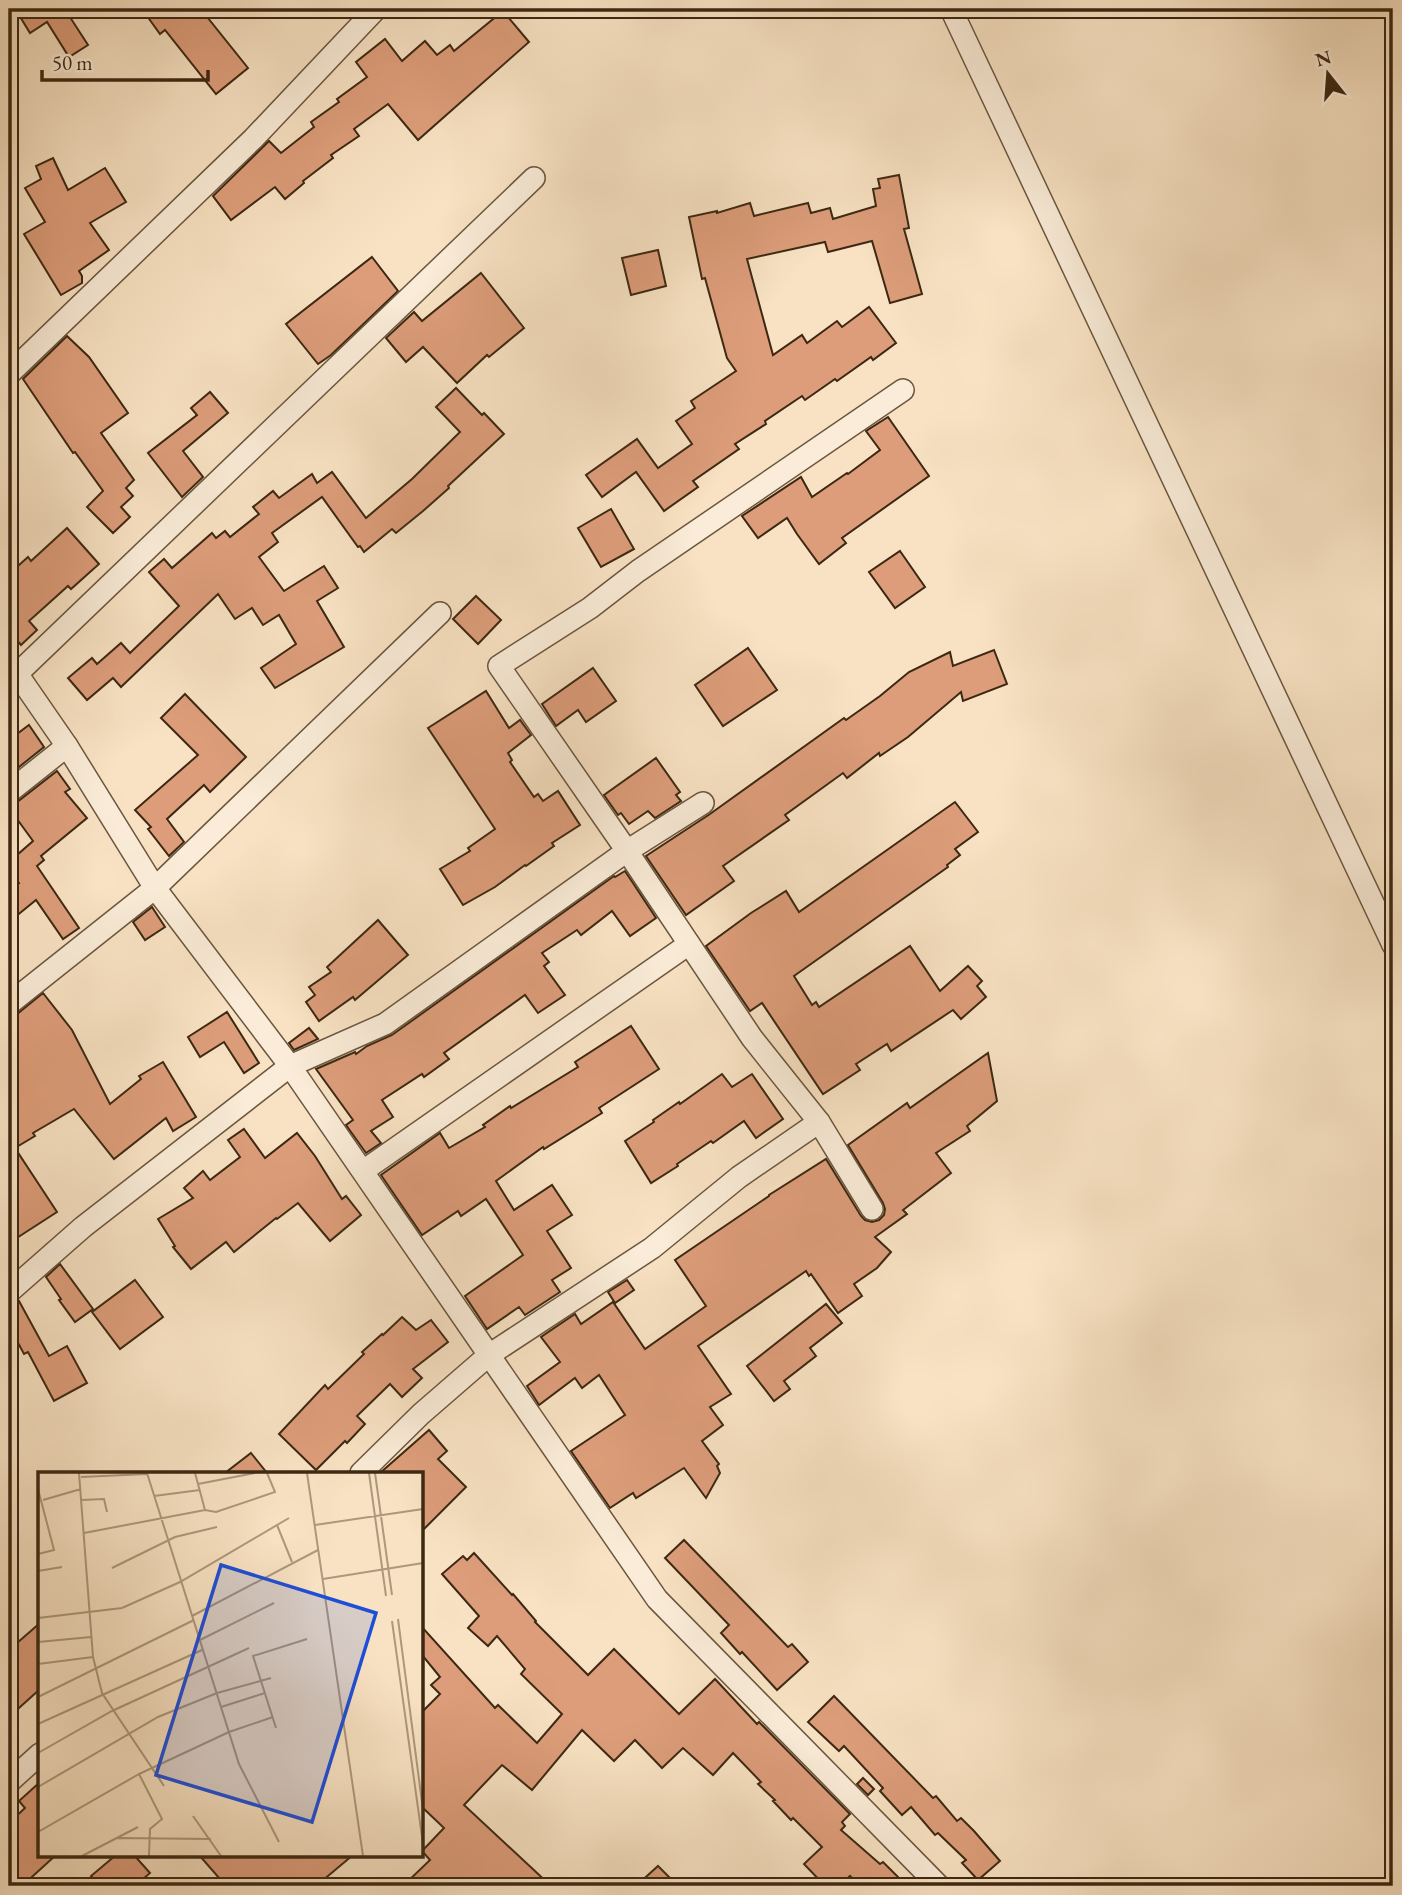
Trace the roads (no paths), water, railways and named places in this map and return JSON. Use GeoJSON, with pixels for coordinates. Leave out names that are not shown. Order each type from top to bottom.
{"type":"FeatureCollection","features":[{"type":"Feature","properties":{"kind":"street"},"geometry":{"type":"LineString","coordinates":[[9,374],[253,139],[376,9]]}},
{"type":"Feature","properties":{"kind":"street"},"geometry":{"type":"LineString","coordinates":[[951,9],[1393,945]]}},
{"type":"Feature","properties":{"kind":"street"},"geometry":{"type":"LineString","coordinates":[[534,178],[13,668],[67,746],[155,888],[290,1066],[657,1599],[939,1886]]}},
{"type":"Feature","properties":{"kind":"street"},"geometry":{"type":"LineString","coordinates":[[872,1209],[819,1122],[752,1038],[499,666],[590,608],[638,571],[902,390]]}},
{"type":"Feature","properties":{"kind":"street"},"geometry":{"type":"LineString","coordinates":[[9,1004],[155,888],[440,612]]}},
{"type":"Feature","properties":{"kind":"street"},"geometry":{"type":"LineString","coordinates":[[9,792],[67,746]]}},
{"type":"Feature","properties":{"kind":"street"},"geometry":{"type":"LineString","coordinates":[[9,1292],[83,1227],[290,1066],[385,1024],[627,851],[703,803]]}},
{"type":"Feature","properties":{"kind":"street"},"geometry":{"type":"LineString","coordinates":[[363,1171],[689,944]]}},
{"type":"Feature","properties":{"kind":"street"},"geometry":{"type":"LineString","coordinates":[[362,1472],[421,1414],[489,1354],[652,1248],[739,1177],[819,1122]]}},
{"type":"Feature","properties":{"kind":"street"},"geometry":{"type":"LineString","coordinates":[[9,1782],[38,1757]]}}]}
